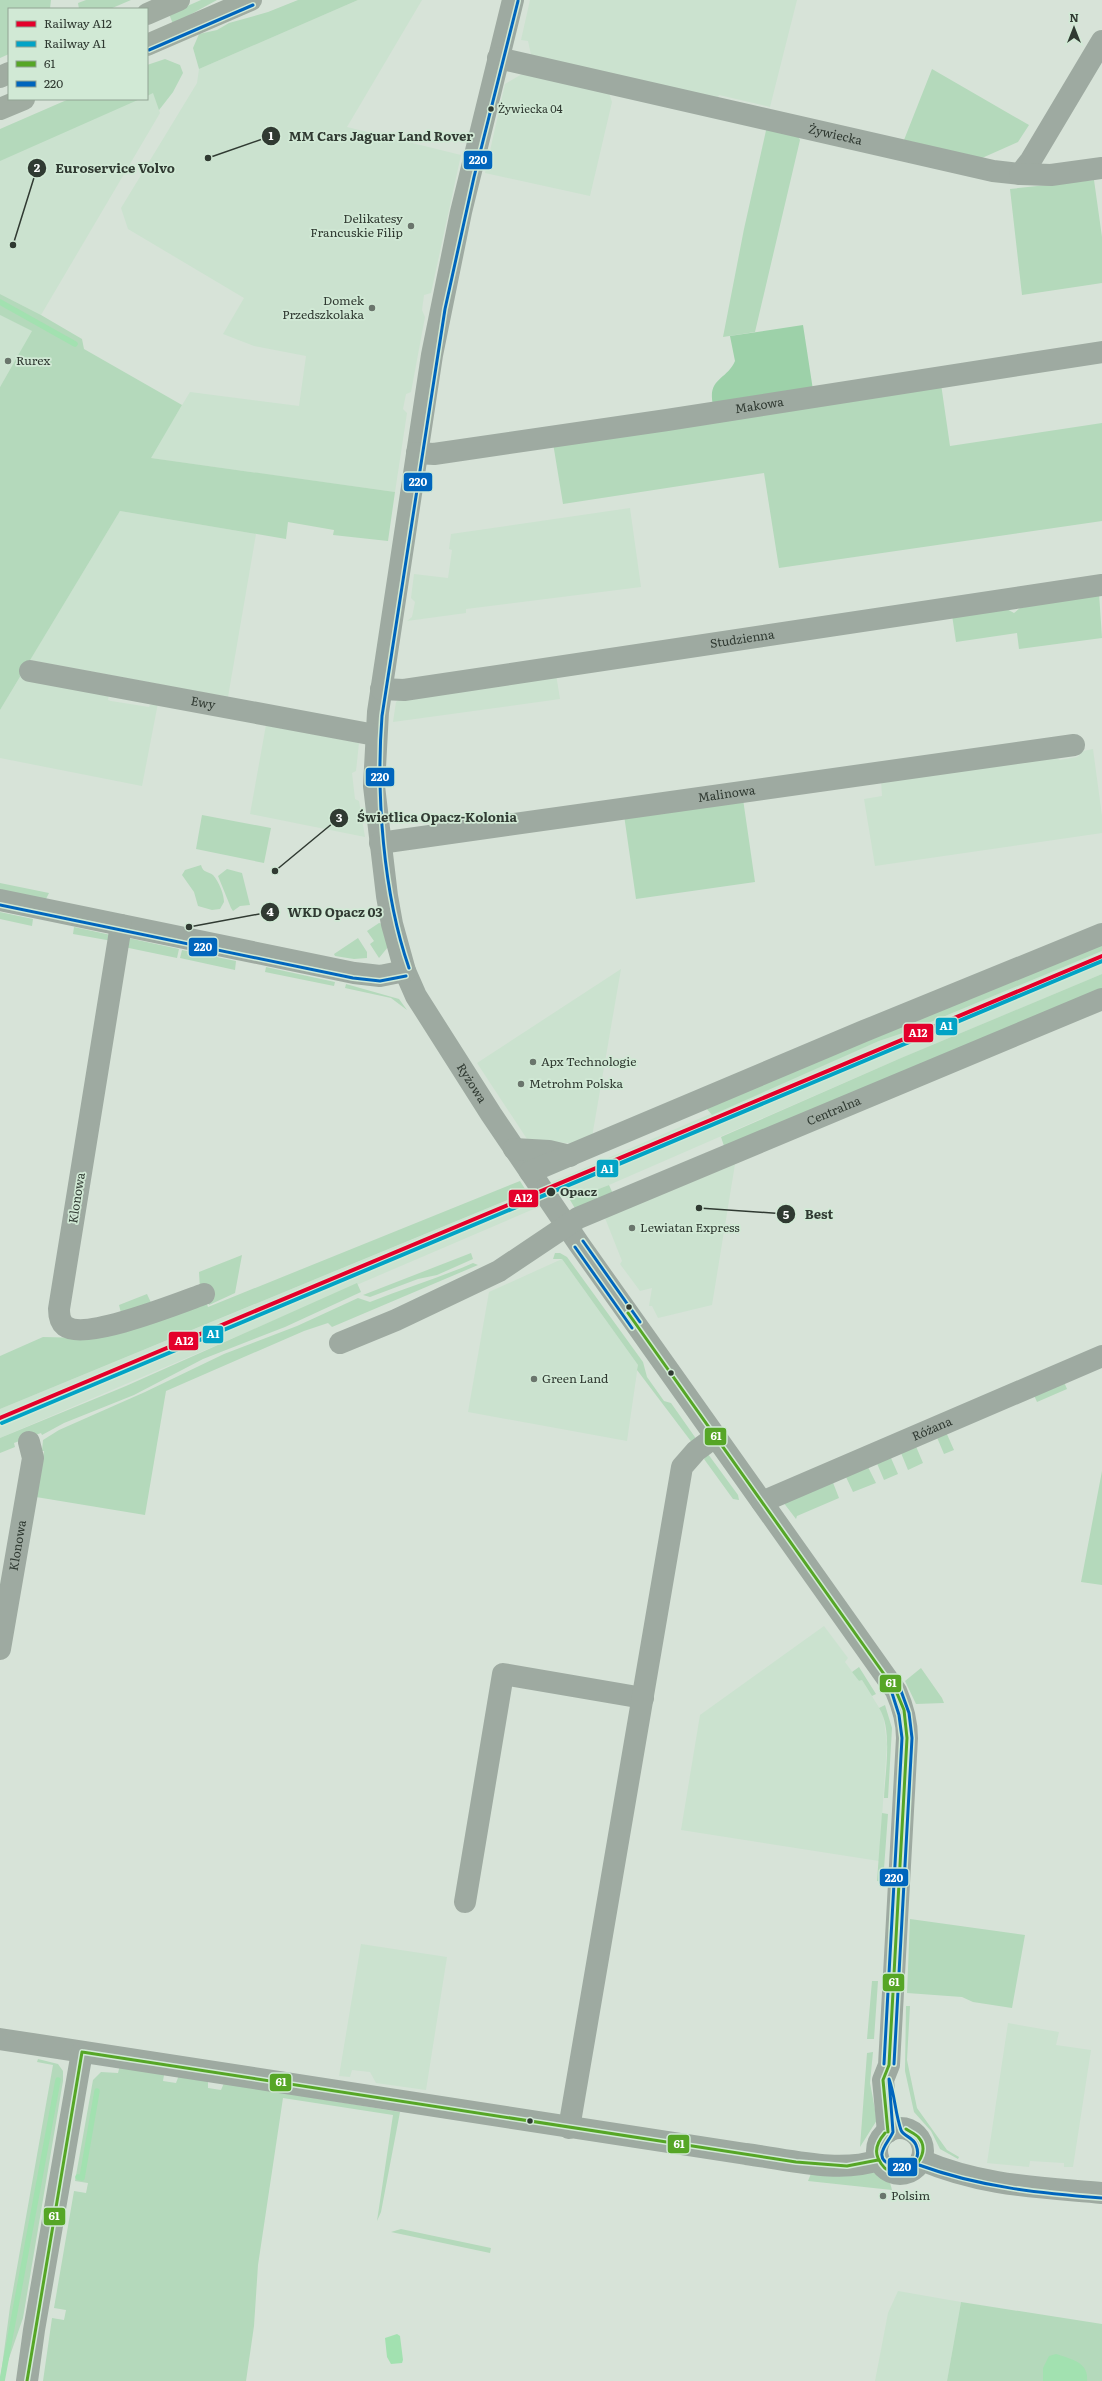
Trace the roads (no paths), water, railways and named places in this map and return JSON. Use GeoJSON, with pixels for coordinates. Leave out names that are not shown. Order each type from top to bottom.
{"type":"FeatureCollection","features":[{"type":"Feature","properties":{"kind":"main road"},"geometry":{"type":"LineString","coordinates":[[148,14],[179,0]]}},
{"type":"Feature","properties":{"kind":"main road"},"geometry":{"type":"LineString","coordinates":[[148,45],[251,0]]}},
{"type":"Feature","properties":{"kind":"main road"},"geometry":{"type":"LineString","coordinates":[[0,109],[22,100]]}},
{"type":"Feature","properties":{"kind":"street","name":"Ryżowa"},"geometry":{"type":"LineString","coordinates":[[513,0],[498,58],[445,287],[417,453],[381,688],[375,736],[374,776],[380,843],[389,912],[405,971],[426,1014],[514,1149],[567,1226],[896,1691],[906,1719],[907,1738],[889,2065],[898,2088],[897,2130]]}},
{"type":"Feature","properties":{"kind":"street"},"geometry":{"type":"LineString","coordinates":[[1020,174],[1031,160],[1102,41]]}},
{"type":"Feature","properties":{"kind":"street","name":"Żywiecka"},"geometry":{"type":"LineString","coordinates":[[498,58],[993,171],[1051,175],[1102,168]]}},
{"type":"Feature","properties":{"kind":"street","name":"Makowa"},"geometry":{"type":"LineString","coordinates":[[417,453],[434,454],[633,426],[1102,352]]}},
{"type":"Feature","properties":{"kind":"street","name":"Studzienna"},"geometry":{"type":"LineString","coordinates":[[381,688],[404,690],[1102,585]]}},
{"type":"Feature","properties":{"kind":"street","name":"Ewy"},"geometry":{"type":"LineString","coordinates":[[30,671],[375,736]]}},
{"type":"Feature","properties":{"kind":"street","name":"Malinowa"},"geometry":{"type":"LineString","coordinates":[[380,843],[1074,745]]}},
{"type":"Feature","properties":{"kind":"street"},"geometry":{"type":"LineString","coordinates":[[0,900],[354,973],[380,976],[405,971]]}},
{"type":"Feature","properties":{"kind":"street","name":"Klonowa"},"geometry":{"type":"LineString","coordinates":[[121,925],[59,1310],[60,1318],[63,1325],[71,1329],[95,1330],[204,1294]]}},
{"type":"Feature","properties":{"kind":"street"},"geometry":{"type":"LineString","coordinates":[[530,1172],[850,1036],[1102,934]]}},
{"type":"Feature","properties":{"kind":"street","name":"Centralna"},"geometry":{"type":"LineString","coordinates":[[340,1343],[396,1320],[499,1272],[578,1218],[1102,998]]}},
{"type":"Feature","properties":{"kind":"street"},"geometry":{"type":"LineString","coordinates":[[514,1149],[549,1151],[570,1156]]}},
{"type":"Feature","properties":{"kind":"street","name":"Różana"},"geometry":{"type":"LineString","coordinates":[[762,1502],[1102,1356]]}},
{"type":"Feature","properties":{"kind":"street"},"geometry":{"type":"LineString","coordinates":[[569,2128],[682,1467],[696,1451],[716,1436]]}},
{"type":"Feature","properties":{"kind":"street","name":"Klonowa"},"geometry":{"type":"LineString","coordinates":[[0,1649],[33,1458],[29,1442]]}},
{"type":"Feature","properties":{"kind":"street"},"geometry":{"type":"LineString","coordinates":[[465,1902],[503,1674],[643,1698]]}},
{"type":"Feature","properties":{"kind":"street"},"geometry":{"type":"LineString","coordinates":[[0,2039],[569,2128],[832,2165],[859,2165],[878,2160]]}},
{"type":"Feature","properties":{"kind":"street"},"geometry":{"type":"LineString","coordinates":[[27,2381],[34,2330],[82,2052]]}},
{"type":"Feature","properties":{"kind":"street"},"geometry":{"type":"LineString","coordinates":[[897,2130],[912,2132],[920,2141],[922,2154],[920,2160],[912,2170],[900,2174],[887,2170],[878,2160],[877,2153],[879,2141],[897,2130]]}},
{"type":"Feature","properties":{"kind":"street"},"geometry":{"type":"LineString","coordinates":[[920,2160],[967,2177],[997,2183],[1102,2193]]}},
{"type":"Feature","properties":{"kind":"waterway"},"geometry":{"type":"LineString","coordinates":[[0,302],[75,344]]}},
{"type":"Feature","properties":{"kind":"waterway"},"geometry":{"type":"LineString","coordinates":[[2,2381],[58,2080]]}},
{"type":"Feature","properties":{"kind":"waterway"},"geometry":{"type":"LineString","coordinates":[[78,2177],[82,2178],[97,2091]]}},
{"type":"Feature","properties":{"kind":"rail line","name":"A12"},"geometry":{"type":"LineString","coordinates":[[0,1418],[1102,956]]}},
{"type":"Feature","properties":{"kind":"rail line","name":"A1"},"geometry":{"type":"LineString","coordinates":[[2,1423],[1102,961]]}},
{"type":"Feature","properties":{"kind":"place","name":"Żywiecka 04"},"geometry":{"type":"Point","coordinates":[491,109]}},
{"type":"Feature","properties":{"kind":"place","name":"MM Cars Jaguar Land Rover"},"geometry":{"type":"Point","coordinates":[208,158]}},
{"type":"Feature","properties":{"kind":"place","name":"Delikatesy Francuskie Filip"},"geometry":{"type":"Point","coordinates":[411,226]}},
{"type":"Feature","properties":{"kind":"place","name":"Euroservice Volvo"},"geometry":{"type":"Point","coordinates":[13,245]}},
{"type":"Feature","properties":{"kind":"place","name":"Domek Przedszkolaka"},"geometry":{"type":"Point","coordinates":[372,308]}},
{"type":"Feature","properties":{"kind":"place","name":"Rurex"},"geometry":{"type":"Point","coordinates":[8,361]}},
{"type":"Feature","properties":{"kind":"place","name":"Świetlica Opacz-Kolonia"},"geometry":{"type":"Point","coordinates":[275,871]}},
{"type":"Feature","properties":{"kind":"place","name":"WKD Opacz 03"},"geometry":{"type":"Point","coordinates":[189,927]}},
{"type":"Feature","properties":{"kind":"place","name":"Apx Technologie"},"geometry":{"type":"Point","coordinates":[533,1062]}},
{"type":"Feature","properties":{"kind":"place","name":"Metrohm Polska"},"geometry":{"type":"Point","coordinates":[521,1084]}},
{"type":"Feature","properties":{"kind":"place","name":"Opacz"},"geometry":{"type":"Point","coordinates":[551,1192]}},
{"type":"Feature","properties":{"kind":"place","name":"Best"},"geometry":{"type":"Point","coordinates":[699,1208]}},
{"type":"Feature","properties":{"kind":"place","name":"Lewiatan Express"},"geometry":{"type":"Point","coordinates":[632,1228]}},
{"type":"Feature","properties":{"kind":"place","name":"Green Land"},"geometry":{"type":"Point","coordinates":[534,1379]}},
{"type":"Feature","properties":{"kind":"place","name":"Polsim"},"geometry":{"type":"Point","coordinates":[883,2196]}}]}
